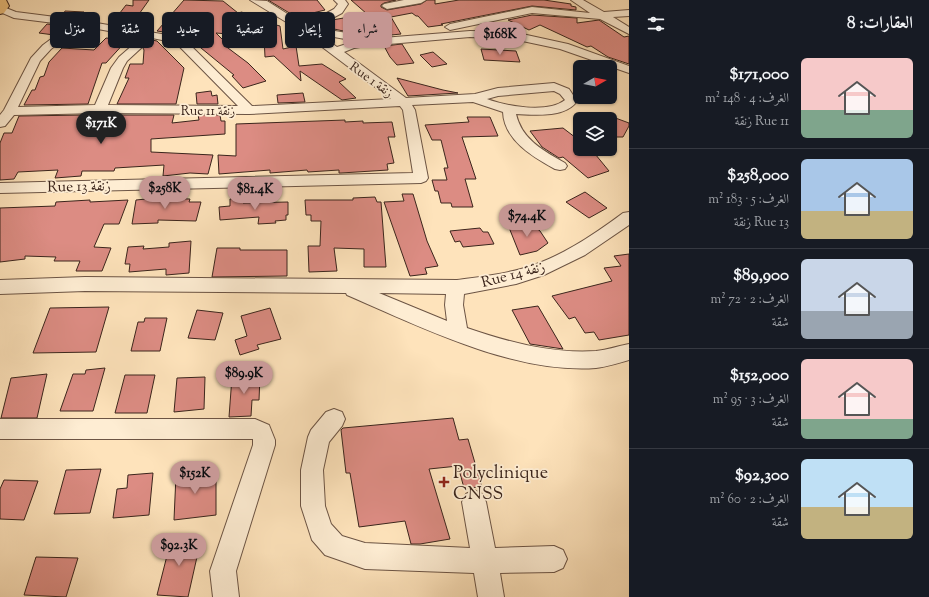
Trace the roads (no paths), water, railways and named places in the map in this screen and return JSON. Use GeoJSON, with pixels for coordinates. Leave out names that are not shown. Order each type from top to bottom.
{"type":"FeatureCollection","features":[{"type":"Feature","properties":{"kind":"street","name":"Rue 1 زنقة"},"geometry":{"type":"LineString","coordinates":[[255,0],[264,3],[285,17]]}},
{"type":"Feature","properties":{"kind":"street"},"geometry":{"type":"LineString","coordinates":[[335,13],[342,8],[343,4],[339,0]]}},
{"type":"Feature","properties":{"kind":"street"},"geometry":{"type":"LineString","coordinates":[[387,6],[421,0]]}},
{"type":"Feature","properties":{"kind":"street"},"geometry":{"type":"LineString","coordinates":[[576,0],[629,31]]}},
{"type":"Feature","properties":{"kind":"street"},"geometry":{"type":"LineString","coordinates":[[0,6],[14,15],[50,19]]}},
{"type":"Feature","properties":{"kind":"street"},"geometry":{"type":"LineString","coordinates":[[428,37],[458,24],[532,10],[603,16],[629,13]]}},
{"type":"Feature","properties":{"kind":"street"},"geometry":{"type":"LineString","coordinates":[[458,24],[470,34]]}},
{"type":"Feature","properties":{"kind":"street"},"geometry":{"type":"LineString","coordinates":[[392,40],[470,34],[497,34],[555,43],[584,52],[629,70]]}},
{"type":"Feature","properties":{"kind":"street"},"geometry":{"type":"LineString","coordinates":[[154,35],[170,37],[181,42],[249,110]]}},
{"type":"Feature","properties":{"kind":"street"},"geometry":{"type":"LineString","coordinates":[[0,123],[10,111],[35,60],[50,45]]}},
{"type":"Feature","properties":{"kind":"street"},"geometry":{"type":"LineString","coordinates":[[100,109],[117,68],[123,59],[135,48]]}},
{"type":"Feature","properties":{"kind":"street","name":"Rue 1 زنقة"},"geometry":{"type":"LineString","coordinates":[[330,48],[405,103],[409,110],[421,178]]}},
{"type":"Feature","properties":{"kind":"street"},"geometry":{"type":"LineString","coordinates":[[336,52],[345,48]]}},
{"type":"Feature","properties":{"kind":"street"},"geometry":{"type":"LineString","coordinates":[[554,87],[561,88],[566,92],[572,101],[569,105],[557,108],[522,111],[509,109],[475,98],[498,92],[554,87]]}},
{"type":"Feature","properties":{"kind":"street","name":"Rue 11 زنقة"},"geometry":{"type":"LineString","coordinates":[[10,111],[100,109],[249,110],[405,103],[475,98]]}},
{"type":"Feature","properties":{"kind":"street"},"geometry":{"type":"LineString","coordinates":[[509,109],[508,117],[515,130],[533,150],[560,166]]}},
{"type":"Feature","properties":{"kind":"street","name":"Rue 13 زنقة"},"geometry":{"type":"LineString","coordinates":[[0,188],[421,178]]}},
{"type":"Feature","properties":{"kind":"street","name":"Rue 14 زنقة"},"geometry":{"type":"LineString","coordinates":[[0,287],[77,284],[457,287],[502,280],[542,268],[579,250],[629,217]]}},
{"type":"Feature","properties":{"kind":"street"},"geometry":{"type":"LineString","coordinates":[[345,287],[458,333],[501,348],[532,356],[581,360],[610,358],[629,352]]}},
{"type":"Feature","properties":{"kind":"street"},"geometry":{"type":"LineString","coordinates":[[457,287],[454,294],[453,308],[458,325],[458,333]]}},
{"type":"Feature","properties":{"kind":"street"},"geometry":{"type":"LineString","coordinates":[[334,419],[319,437],[312,470],[313,506],[321,531],[334,546],[365,556],[485,561],[554,559]]}},
{"type":"Feature","properties":{"kind":"street"},"geometry":{"type":"LineString","coordinates":[[0,429],[248,428],[261,432],[264,445],[223,571],[226,597]]}},
{"type":"Feature","properties":{"kind":"street"},"geometry":{"type":"LineString","coordinates":[[474,502],[491,597]]}},
{"type":"Feature","properties":{"kind":"place","name":"Polyclinique CNSS"},"geometry":{"type":"Point","coordinates":[444,482]}}]}
